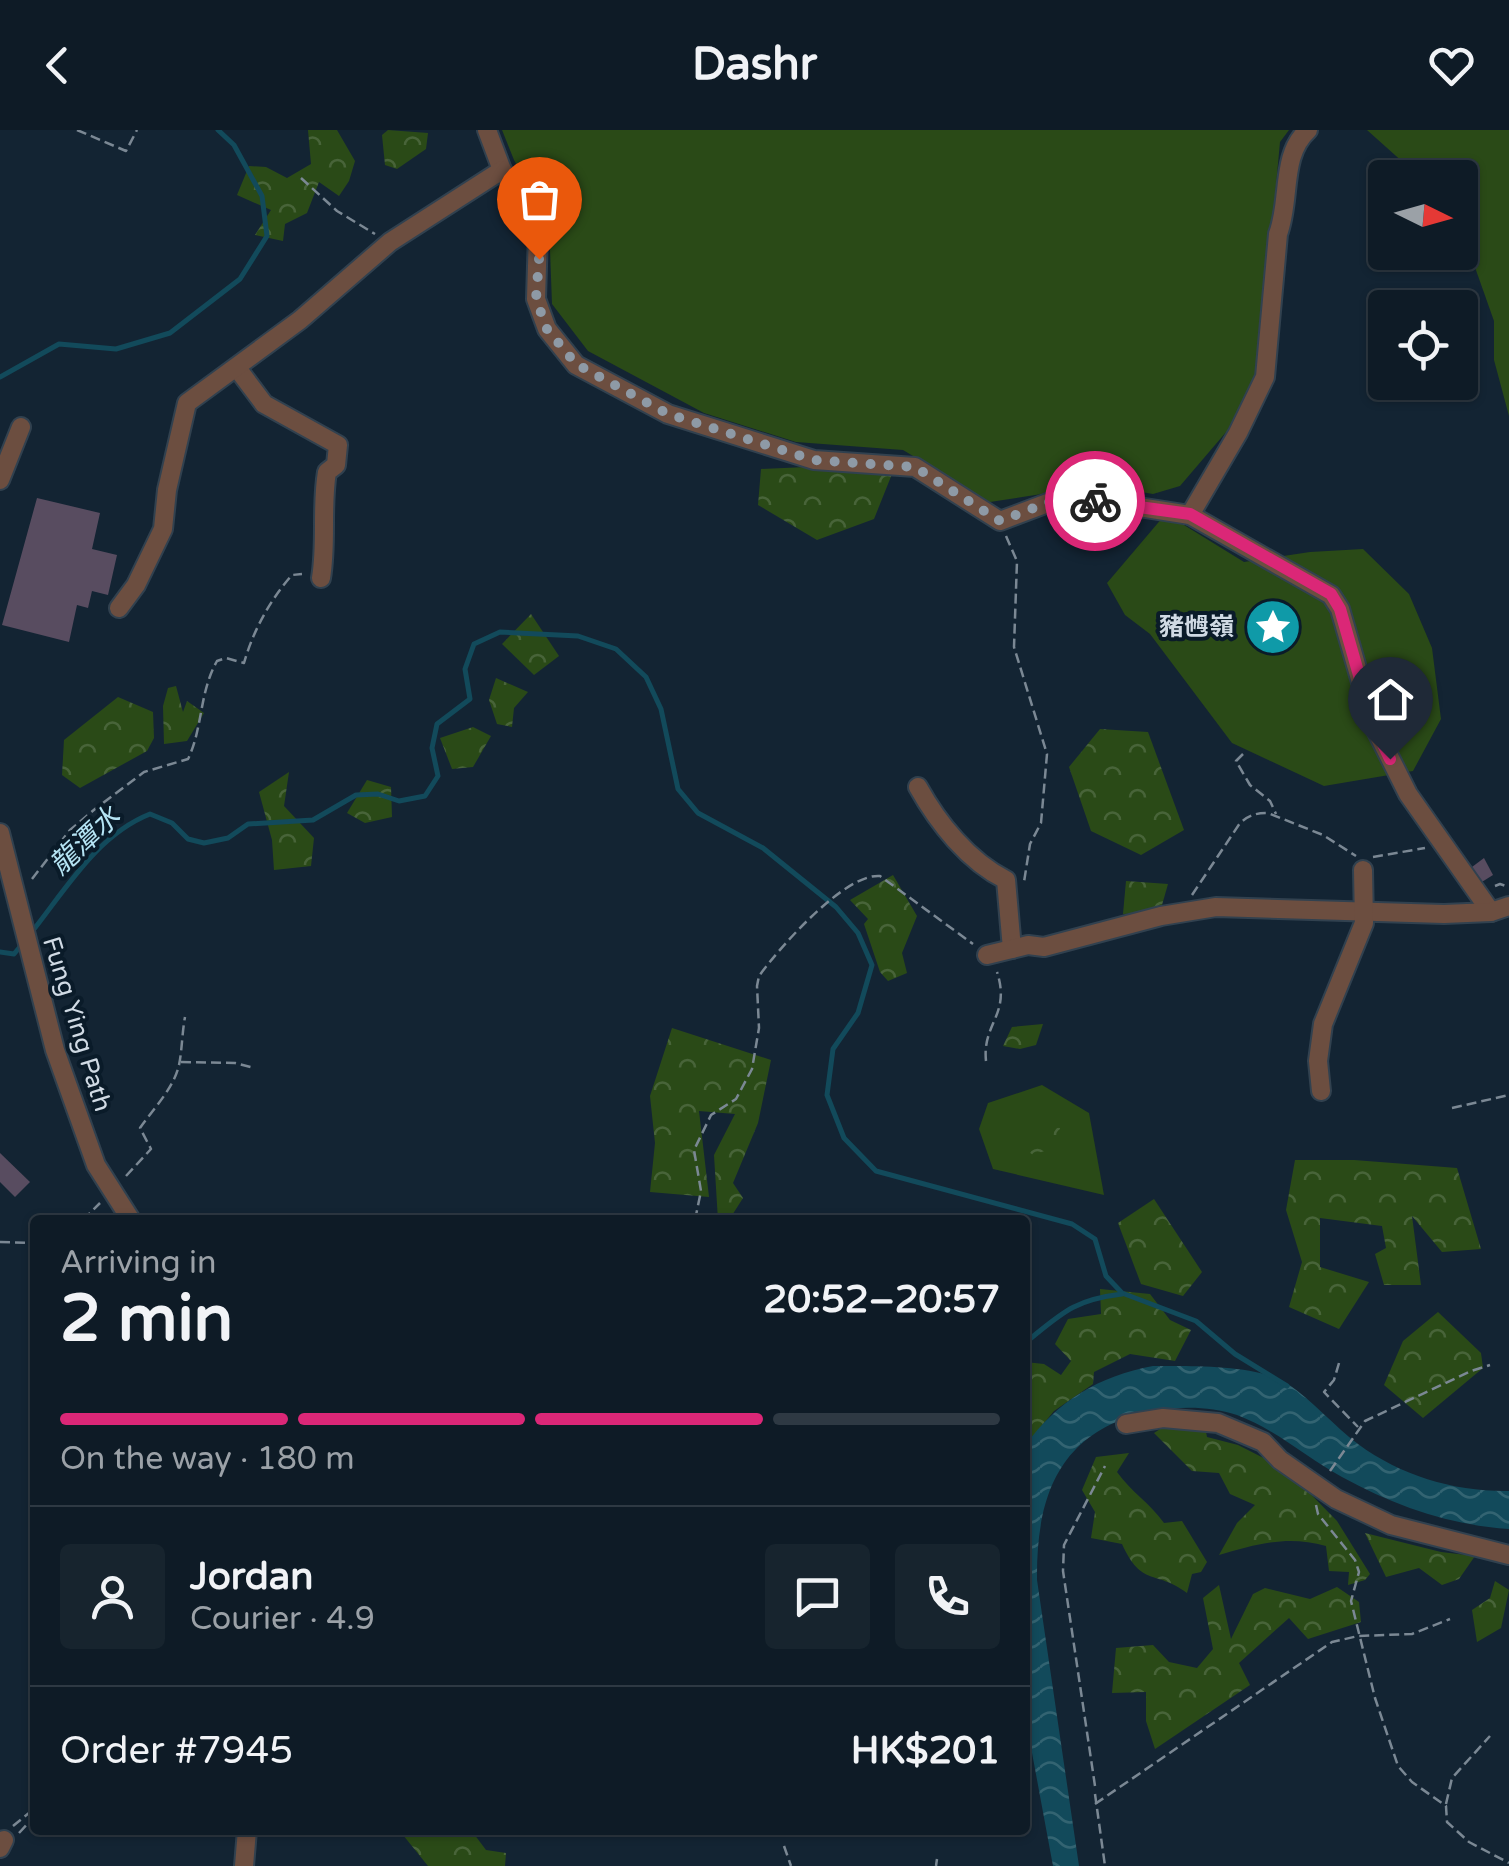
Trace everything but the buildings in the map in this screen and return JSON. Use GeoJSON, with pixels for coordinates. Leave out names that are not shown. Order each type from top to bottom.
{"type":"FeatureCollection","features":[{"type":"Feature","properties":{"kind":"street"},"geometry":{"type":"LineString","coordinates":[[487,130],[502,170],[528,207],[538,233],[536,299],[547,329],[576,364],[668,414],[814,460],[915,467],[1000,521],[1052,501],[1081,498],[1190,514],[1331,594],[1340,609],[1373,724],[1408,794],[1442,845],[1500,909]]}},
{"type":"Feature","properties":{"kind":"street"},"geometry":{"type":"LineString","coordinates":[[1190,514],[1238,434],[1265,376],[1278,234],[1293,150],[1308,130]]}},
{"type":"Feature","properties":{"kind":"street"},"geometry":{"type":"LineString","coordinates":[[119,608],[136,584],[162,529],[187,403],[300,320],[390,242],[502,170]]}},
{"type":"Feature","properties":{"kind":"street"},"geometry":{"type":"LineString","coordinates":[[237,368],[264,404],[338,445],[336,465],[327,472],[323,496],[326,540],[321,578]]}},
{"type":"Feature","properties":{"kind":"street"},"geometry":{"type":"LineString","coordinates":[[0,480],[21,427]]}},
{"type":"Feature","properties":{"kind":"street"},"geometry":{"type":"LineString","coordinates":[[918,786],[934,816],[988,870],[1006,880],[1012,948]]}},
{"type":"Feature","properties":{"kind":"street","name":"Fung Ying Path"},"geometry":{"type":"LineString","coordinates":[[0,832],[55,1050],[96,1165],[129,1215]]}},
{"type":"Feature","properties":{"kind":"street"},"geometry":{"type":"LineString","coordinates":[[1321,1091],[1318,1061],[1322,1024],[1364,923],[1363,870]]}},
{"type":"Feature","properties":{"kind":"street"},"geometry":{"type":"LineString","coordinates":[[987,955],[1028,944],[1044,947],[1161,916],[1216,908],[1500,909]]}},
{"type":"Feature","properties":{"kind":"street"},"geometry":{"type":"LineString","coordinates":[[1126,1424],[1164,1418],[1218,1423],[1263,1442],[1280,1460],[1318,1487],[1392,1525],[1509,1555]]}},
{"type":"Feature","properties":{"kind":"street"},"geometry":{"type":"LineString","coordinates":[[244,1866],[247,1835]]}},
{"type":"Feature","properties":{"kind":"path"},"geometry":{"type":"LineString","coordinates":[[76,130],[126,151],[137,130]]}},
{"type":"Feature","properties":{"kind":"path"},"geometry":{"type":"LineString","coordinates":[[301,178],[337,211],[390,242]]}},
{"type":"Feature","properties":{"kind":"path"},"geometry":{"type":"LineString","coordinates":[[1000,521],[1016,561],[1014,647],[1048,754],[1041,822],[1030,844],[1022,891]]}},
{"type":"Feature","properties":{"kind":"path"},"geometry":{"type":"LineString","coordinates":[[28,884],[70,830],[96,809],[144,772],[188,759],[195,745],[206,682],[217,661],[226,658],[244,663],[250,640],[275,594],[292,575],[321,578]]}},
{"type":"Feature","properties":{"kind":"path"},"geometry":{"type":"LineString","coordinates":[[1243,754],[1236,760],[1250,785],[1270,801],[1278,816]]}},
{"type":"Feature","properties":{"kind":"path"},"geometry":{"type":"LineString","coordinates":[[1185,903],[1240,823],[1259,812],[1324,835],[1358,857],[1442,845]]}},
{"type":"Feature","properties":{"kind":"path"},"geometry":{"type":"LineString","coordinates":[[696,1215],[700,1191],[694,1150],[711,1115],[736,1099],[752,1069],[759,1028],[759,976],[840,892],[869,875],[884,878],[987,955],[1003,990],[1002,1007],[984,1050],[986,1061]]}},
{"type":"Feature","properties":{"kind":"path"},"geometry":{"type":"LineString","coordinates":[[1485,891],[1500,884],[1509,886]]}},
{"type":"Feature","properties":{"kind":"path"},"geometry":{"type":"LineString","coordinates":[[124,1178],[151,1149],[140,1128],[171,1084],[180,1062],[184,1017]]}},
{"type":"Feature","properties":{"kind":"path"},"geometry":{"type":"LineString","coordinates":[[180,1062],[235,1063],[254,1068]]}},
{"type":"Feature","properties":{"kind":"path"},"geometry":{"type":"LineString","coordinates":[[1452,1108],[1509,1095]]}},
{"type":"Feature","properties":{"kind":"path"},"geometry":{"type":"LineString","coordinates":[[88,1215],[110,1192]]}},
{"type":"Feature","properties":{"kind":"path"},"geometry":{"type":"LineString","coordinates":[[0,1242],[30,1243]]}},
{"type":"Feature","properties":{"kind":"path"},"geometry":{"type":"LineString","coordinates":[[1339,1363],[1334,1380],[1324,1392],[1359,1428]]}},
{"type":"Feature","properties":{"kind":"path"},"geometry":{"type":"LineString","coordinates":[[1446,1806],[1412,1782],[1398,1766],[1358,1636],[1351,1601],[1359,1572],[1356,1560],[1318,1514],[1314,1500],[1318,1487],[1366,1422],[1455,1378],[1490,1366]]}},
{"type":"Feature","properties":{"kind":"path"},"geometry":{"type":"LineString","coordinates":[[1096,1786],[1063,1571],[1064,1545],[1105,1466]]}},
{"type":"Feature","properties":{"kind":"path"},"geometry":{"type":"LineString","coordinates":[[1095,1804],[1332,1642],[1358,1636],[1412,1634],[1450,1619]]}},
{"type":"Feature","properties":{"kind":"path"},"geometry":{"type":"LineString","coordinates":[[1490,1736],[1452,1778],[1447,1822],[1469,1842],[1509,1863]]}},
{"type":"Feature","properties":{"kind":"path"},"geometry":{"type":"LineString","coordinates":[[1095,1794],[1105,1866]]}},
{"type":"Feature","properties":{"kind":"path"},"geometry":{"type":"LineString","coordinates":[[8,1840],[30,1814]]}},
{"type":"Feature","properties":{"kind":"path"},"geometry":{"type":"LineString","coordinates":[[8,1840],[30,1820]]}},
{"type":"Feature","properties":{"kind":"path"},"geometry":{"type":"LineString","coordinates":[[784,1846],[792,1866]]}},
{"type":"Feature","properties":{"kind":"path"},"geometry":{"type":"LineString","coordinates":[[936,1866],[938,1858]]}},
{"type":"Feature","properties":{"kind":"green space"},"geometry":{"type":"Polygon","coordinates":[[[308,130],[337,130],[355,161],[349,181],[339,196],[319,182],[307,213],[285,224],[283,241],[255,235],[271,210],[237,195],[249,166],[266,167],[287,178],[311,164],[308,130]]]}},
{"type":"Feature","properties":{"kind":"green space"},"geometry":{"type":"Polygon","coordinates":[[[388,130],[428,133],[426,149],[397,169],[385,165],[382,135],[388,130]]]}},
{"type":"Feature","properties":{"kind":"green space"},"geometry":{"type":"Polygon","coordinates":[[[502,130],[1289,130],[1280,142],[1259,370],[1227,431],[1180,486],[1153,494],[1099,485],[990,502],[903,450],[796,442],[704,413],[588,351],[552,304],[549,223],[502,130]]]}},
{"type":"Feature","properties":{"kind":"green space"},"geometry":{"type":"Polygon","coordinates":[[[1367,130],[1509,130],[1509,416],[1494,360],[1494,321],[1476,270],[1478,160],[1401,160],[1367,130]]]}},
{"type":"Feature","properties":{"kind":"green space"},"geometry":{"type":"Polygon","coordinates":[[[761,469],[894,469],[874,519],[817,540],[758,505],[761,469]]]}},
{"type":"Feature","properties":{"kind":"green space"},"geometry":{"type":"Polygon","coordinates":[[[1163,517],[1184,525],[1244,562],[1363,549],[1409,594],[1432,648],[1441,719],[1413,771],[1324,786],[1232,743],[1150,634],[1125,615],[1107,583],[1163,517]]]}},
{"type":"Feature","properties":{"kind":"green space"},"geometry":{"type":"Polygon","coordinates":[[[531,614],[559,656],[534,675],[502,644],[531,614]]]}},
{"type":"Feature","properties":{"kind":"green space"},"geometry":{"type":"Polygon","coordinates":[[[496,678],[528,692],[514,708],[512,727],[497,724],[489,700],[496,678]]]}},
{"type":"Feature","properties":{"kind":"green space"},"geometry":{"type":"Polygon","coordinates":[[[176,686],[183,712],[187,701],[204,713],[187,741],[164,744],[163,706],[168,688],[176,686]]]}},
{"type":"Feature","properties":{"kind":"green space"},"geometry":{"type":"Polygon","coordinates":[[[118,697],[153,712],[154,738],[147,751],[80,788],[62,775],[64,740],[118,697]]]}},
{"type":"Feature","properties":{"kind":"green space"},"geometry":{"type":"Polygon","coordinates":[[[473,727],[491,736],[473,767],[452,769],[440,738],[473,727]]]}},
{"type":"Feature","properties":{"kind":"green space"},"geometry":{"type":"Polygon","coordinates":[[[1100,729],[1148,732],[1184,830],[1141,855],[1091,831],[1069,767],[1100,729]]]}},
{"type":"Feature","properties":{"kind":"green space"},"geometry":{"type":"Polygon","coordinates":[[[289,772],[284,806],[314,838],[311,866],[274,870],[272,840],[259,792],[289,772]]]}},
{"type":"Feature","properties":{"kind":"green space"},"geometry":{"type":"Polygon","coordinates":[[[367,780],[391,787],[392,817],[365,823],[347,813],[367,780]]]}},
{"type":"Feature","properties":{"kind":"green space"},"geometry":{"type":"Polygon","coordinates":[[[893,875],[917,916],[902,953],[907,973],[888,981],[880,972],[864,924],[868,919],[850,900],[893,875]]]}},
{"type":"Feature","properties":{"kind":"green space"},"geometry":{"type":"Polygon","coordinates":[[[1126,881],[1168,884],[1160,912],[1123,914],[1126,881]]]}},
{"type":"Feature","properties":{"kind":"green space"},"geometry":{"type":"Polygon","coordinates":[[[1043,1024],[1036,1045],[1020,1049],[1003,1046],[1012,1027],[1043,1024]]]}},
{"type":"Feature","properties":{"kind":"green space"},"geometry":{"type":"Polygon","coordinates":[[[672,1028],[771,1060],[758,1123],[733,1183],[743,1198],[732,1215],[718,1215],[714,1155],[735,1114],[699,1111],[709,1197],[650,1192],[655,1143],[650,1096],[672,1028]]]}},
{"type":"Feature","properties":{"kind":"green space"},"geometry":{"type":"Polygon","coordinates":[[[1042,1085],[1089,1113],[1104,1195],[993,1169],[979,1129],[988,1103],[1042,1085]]]}},
{"type":"Feature","properties":{"kind":"green space"},"geometry":{"type":"Polygon","coordinates":[[[1034,1126],[1060,1128],[1056,1147],[1033,1155],[1021,1146],[1034,1126]]]}},
{"type":"Feature","properties":{"kind":"green space"},"geometry":{"type":"Polygon","coordinates":[[[1295,1160],[1457,1168],[1481,1249],[1442,1252],[1412,1216],[1421,1285],[1384,1285],[1375,1254],[1386,1248],[1382,1226],[1320,1218],[1320,1267],[1369,1282],[1339,1329],[1289,1307],[1302,1262],[1286,1210],[1295,1160]]]}},
{"type":"Feature","properties":{"kind":"green space"},"geometry":{"type":"Polygon","coordinates":[[[1154,1199],[1202,1272],[1183,1296],[1141,1284],[1118,1223],[1154,1199]]]}},
{"type":"Feature","properties":{"kind":"green space"},"geometry":{"type":"Polygon","coordinates":[[[1100,1289],[1150,1294],[1170,1320],[1191,1330],[1175,1361],[1130,1354],[1094,1372],[1093,1384],[1054,1411],[1030,1440],[1030,1363],[1044,1364],[1061,1375],[1071,1361],[1055,1344],[1068,1319],[1101,1314],[1100,1289]]]}},
{"type":"Feature","properties":{"kind":"green space"},"geometry":{"type":"Polygon","coordinates":[[[1438,1312],[1481,1353],[1483,1368],[1423,1418],[1384,1385],[1403,1341],[1438,1312]]]}},
{"type":"Feature","properties":{"kind":"green space"},"geometry":{"type":"Polygon","coordinates":[[[1185,1413],[1203,1416],[1207,1437],[1238,1445],[1287,1470],[1337,1521],[1370,1574],[1365,1580],[1348,1585],[1349,1572],[1329,1571],[1326,1546],[1312,1543],[1272,1542],[1219,1555],[1237,1523],[1255,1505],[1230,1494],[1219,1473],[1192,1471],[1154,1433],[1185,1413]]]}},
{"type":"Feature","properties":{"kind":"green space"},"geometry":{"type":"Polygon","coordinates":[[[1129,1453],[1117,1472],[1164,1523],[1182,1521],[1207,1562],[1201,1572],[1192,1574],[1187,1593],[1143,1573],[1122,1544],[1091,1538],[1095,1512],[1082,1490],[1096,1457],[1129,1453]]]}},
{"type":"Feature","properties":{"kind":"green space"},"geometry":{"type":"Polygon","coordinates":[[[1365,1533],[1441,1552],[1475,1556],[1459,1579],[1442,1585],[1419,1568],[1386,1577],[1365,1533]]]}},
{"type":"Feature","properties":{"kind":"green space"},"geometry":{"type":"Polygon","coordinates":[[[1495,1581],[1509,1590],[1501,1628],[1477,1642],[1472,1610],[1490,1598],[1495,1581]]]}},
{"type":"Feature","properties":{"kind":"green space"},"geometry":{"type":"Polygon","coordinates":[[[1219,1585],[1231,1639],[1253,1594],[1265,1588],[1310,1599],[1337,1587],[1359,1602],[1361,1622],[1308,1639],[1289,1618],[1239,1663],[1250,1685],[1155,1749],[1146,1721],[1146,1692],[1112,1693],[1116,1648],[1153,1645],[1169,1662],[1197,1668],[1213,1649],[1203,1598],[1219,1585]]]}},
{"type":"Feature","properties":{"kind":"green space"},"geometry":{"type":"Polygon","coordinates":[[[403,1835],[475,1835],[486,1850],[506,1853],[505,1866],[428,1866],[403,1835]]]}},
{"type":"Feature","properties":{"kind":"water"},"geometry":{"type":"Polygon","coordinates":[[[1153,1366],[1223,1368],[1275,1377],[1358,1444],[1392,1465],[1449,1485],[1509,1491],[1509,1529],[1444,1518],[1382,1497],[1265,1428],[1227,1412],[1195,1408],[1153,1411],[1096,1433],[1076,1449],[1060,1470],[1049,1493],[1038,1548],[1037,1580],[1079,1866],[1053,1866],[1030,1742],[1030,1439],[1051,1416],[1081,1393],[1133,1370],[1153,1366]]]}},
{"type":"Feature","properties":{"kind":"waterway"},"geometry":{"type":"LineString","coordinates":[[0,377],[59,344],[116,349],[170,333],[240,279],[267,236],[262,196],[234,145],[218,130]]}},
{"type":"Feature","properties":{"kind":"waterway"},"geometry":{"type":"LineString","coordinates":[[31,933],[98,849],[131,823],[150,814],[172,823],[188,839],[204,843],[228,838],[248,824],[313,820],[356,795],[378,794],[399,801],[425,796],[438,776],[432,748],[437,724],[470,699],[465,669],[474,644],[500,632],[578,636],[616,649],[646,677],[661,709],[678,789],[698,813],[763,848],[836,907],[858,933],[872,965],[858,1013],[833,1049],[827,1095],[844,1138],[876,1171],[1072,1224],[1095,1239],[1106,1276],[1122,1293],[1196,1321],[1235,1354],[1287,1386]]}},
{"type":"Feature","properties":{"kind":"waterway","name":"龍潭水"},"geometry":{"type":"LineString","coordinates":[[0,952],[14,954],[24,942]]}},
{"type":"Feature","properties":{"kind":"waterway"},"geometry":{"type":"LineString","coordinates":[[1030,1339],[1069,1310],[1091,1300],[1122,1294]]}},
{"type":"Feature","properties":{"kind":"way so far"},"geometry":{"type":"LineString","coordinates":[[539,259],[536,299],[547,329],[576,364],[668,414],[814,460],[915,467],[1000,521],[1052,501],[1095,501]]}},
{"type":"Feature","properties":{"kind":"place","name":"豬乸嶺"},"geometry":{"type":"Point","coordinates":[1273,627]}},
{"type":"Feature","properties":{"kind":"route"},"geometry":{"type":"LineString","coordinates":[[1095,501],[1190,514],[1331,594],[1340,609],[1373,724],[1390,759]]}}]}
